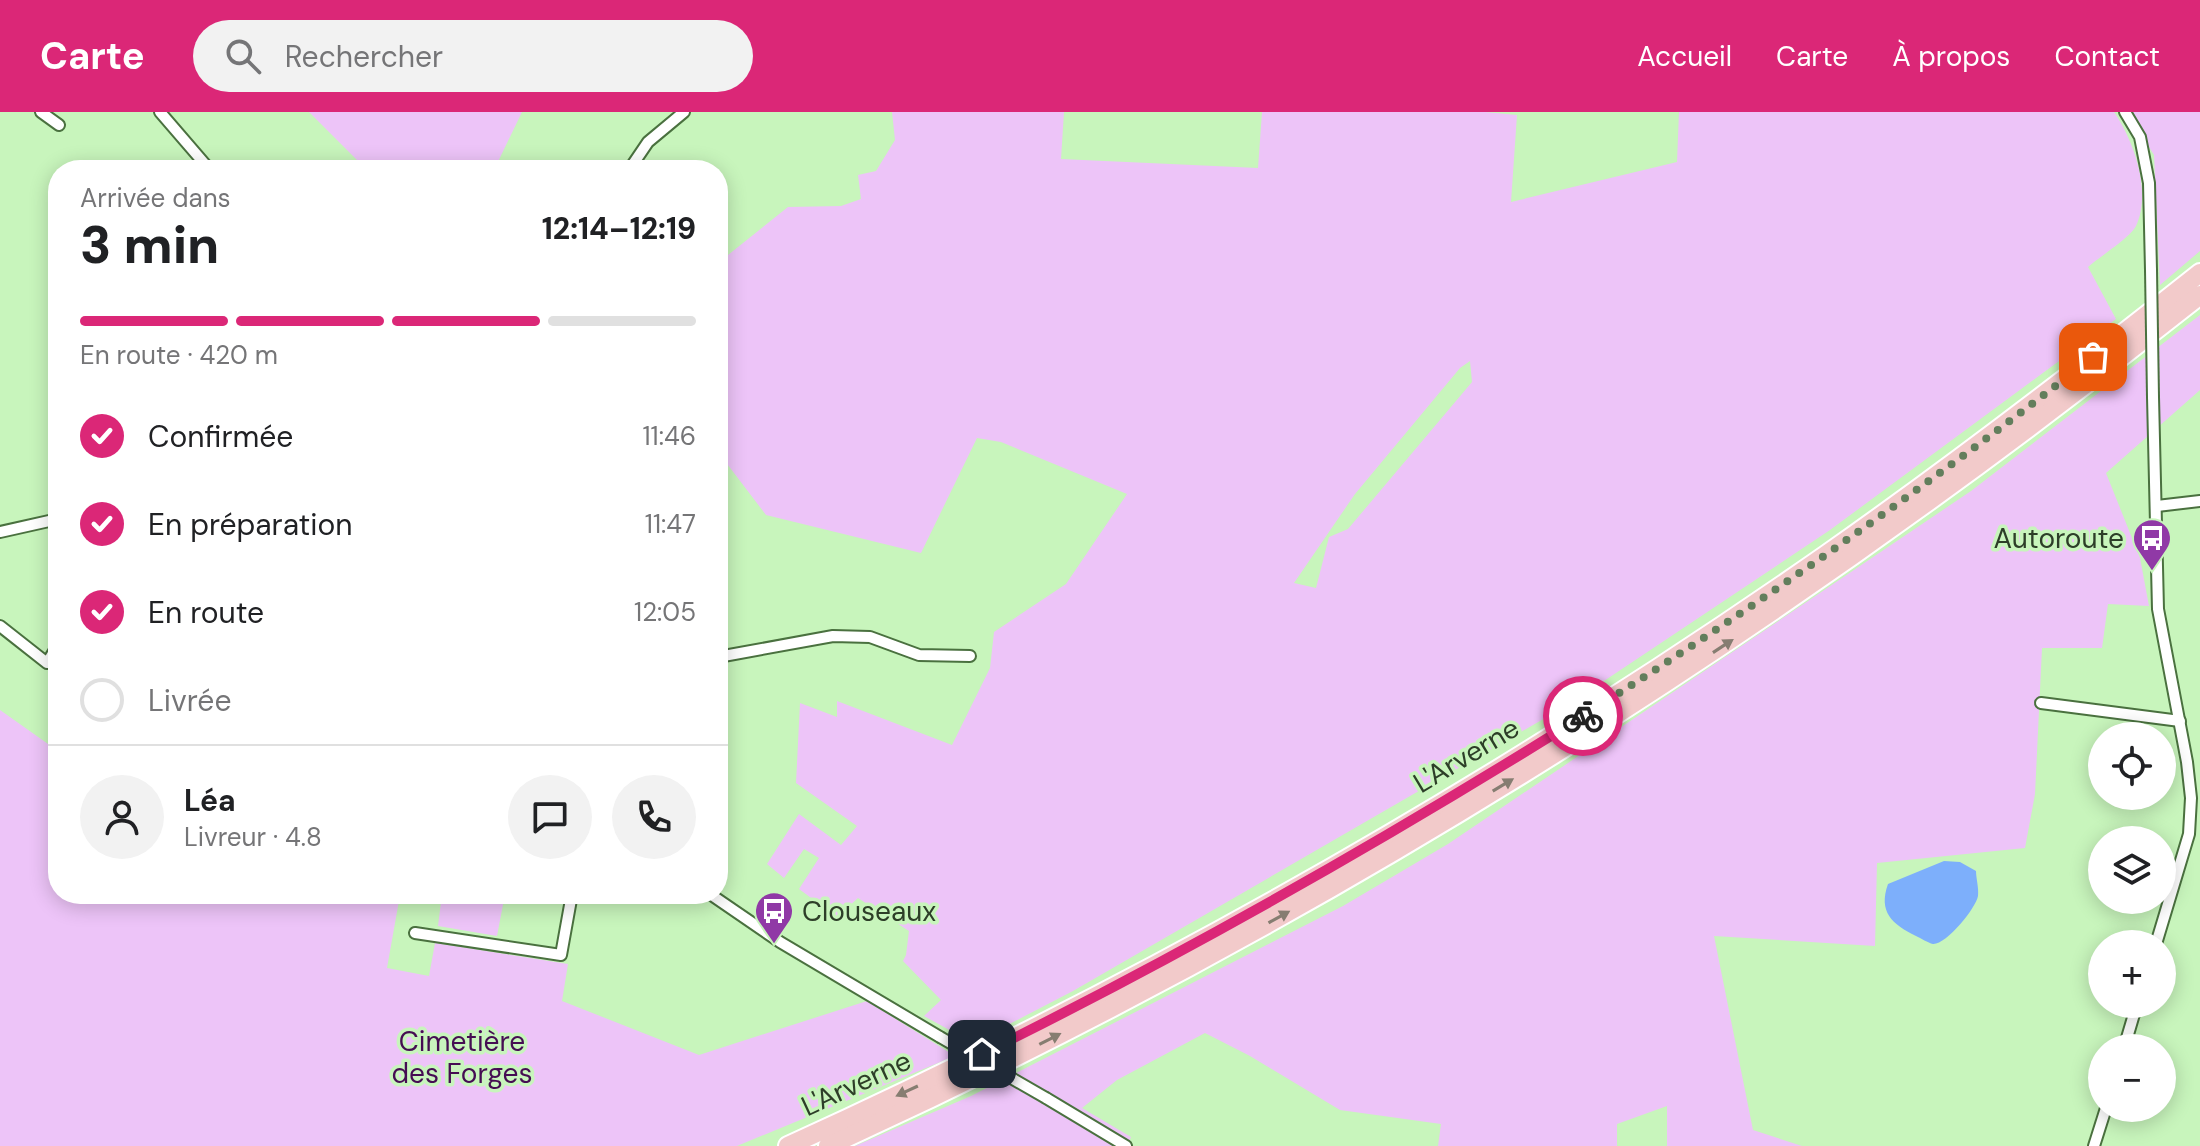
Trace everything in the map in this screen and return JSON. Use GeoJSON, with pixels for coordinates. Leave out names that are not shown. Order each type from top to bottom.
{"type":"FeatureCollection","features":[{"type":"Feature","properties":{"kind":"highway","name":"L'Arverne"},"geometry":{"type":"LineString","coordinates":[[788,1146],[933,1078],[1175,954],[1337,865],[1513,760],[1690,647],[1839,546],[2023,412],[2200,273]]}},
{"type":"Feature","properties":{"kind":"highway","name":"L'Arverne"},"geometry":{"type":"LineString","coordinates":[[828,1146],[1011,1058],[1182,970],[1357,873],[1544,760],[1736,637],[1836,568],[2029,428],[2200,295]]}},
{"type":"Feature","properties":{"kind":"street"},"geometry":{"type":"LineString","coordinates":[[41,112],[59,125]]}},
{"type":"Feature","properties":{"kind":"street"},"geometry":{"type":"LineString","coordinates":[[160,112],[201,160]]}},
{"type":"Feature","properties":{"kind":"street"},"geometry":{"type":"LineString","coordinates":[[636,160],[648,142],[684,112]]}},
{"type":"Feature","properties":{"kind":"street"},"geometry":{"type":"LineString","coordinates":[[2125,112],[2140,137],[2149,183],[2158,609],[2180,721],[2191,798],[2189,834],[2160,930]]}},
{"type":"Feature","properties":{"kind":"street"},"geometry":{"type":"LineString","coordinates":[[2157,506],[2200,501]]}},
{"type":"Feature","properties":{"kind":"street"},"geometry":{"type":"LineString","coordinates":[[0,532],[48,521]]}},
{"type":"Feature","properties":{"kind":"street"},"geometry":{"type":"LineString","coordinates":[[0,626],[48,661]]}},
{"type":"Feature","properties":{"kind":"street"},"geometry":{"type":"LineString","coordinates":[[728,655],[833,636],[870,637],[919,655],[970,656]]}},
{"type":"Feature","properties":{"kind":"street"},"geometry":{"type":"LineString","coordinates":[[2041,703],[2180,721]]}},
{"type":"Feature","properties":{"kind":"street"},"geometry":{"type":"LineString","coordinates":[[415,933],[561,955],[570,904]]}},
{"type":"Feature","properties":{"kind":"street"},"geometry":{"type":"LineString","coordinates":[[725,904],[780,942],[1126,1146]]}},
{"type":"Feature","properties":{"kind":"street"},"geometry":{"type":"LineString","coordinates":[[2094,1146],[2102,1122]]}},
{"type":"Feature","properties":{"kind":"green space"},"geometry":{"type":"Polygon","coordinates":[[[309,112],[522,112],[499,160],[357,160],[309,112]]]}},
{"type":"Feature","properties":{"kind":"green space"},"geometry":{"type":"Polygon","coordinates":[[[892,112],[1064,112],[1061,159],[1258,168],[1262,112],[1485,112],[1517,115],[1511,202],[1677,162],[1679,112],[2114,112],[2134,152],[2142,198],[2133,231],[2088,267],[2116,319],[1830,530],[1571,703],[1073,991],[973,1043],[924,1016],[941,1000],[903,961],[909,931],[858,898],[837,917],[799,889],[819,858],[804,849],[784,878],[767,864],[799,814],[841,845],[857,826],[796,783],[800,703],[837,717],[837,701],[952,745],[990,668],[994,632],[1066,584],[1127,494],[1001,442],[977,438],[921,553],[766,515],[728,465],[728,255],[788,207],[841,206],[861,199],[858,175],[876,171],[895,140],[892,112]],[[1470,361],[1460,368],[1355,494],[1294,583],[1316,588],[1329,537],[1348,529],[1472,382],[1470,361]]]}},
{"type":"Feature","properties":{"kind":"green space"},"geometry":{"type":"Polygon","coordinates":[[[2127,112],[2200,112],[2200,251],[2160,285],[2154,155],[2127,112]]]}},
{"type":"Feature","properties":{"kind":"green space"},"geometry":{"type":"Polygon","coordinates":[[[2200,315],[2200,390],[2106,473],[2140,558],[2149,606],[2108,604],[2102,648],[2042,648],[2035,794],[2025,848],[1877,863],[1875,946],[1714,936],[1753,1130],[1802,1146],[1667,1146],[1667,1106],[1617,1124],[1617,1146],[1438,1146],[1441,1124],[1340,1110],[1205,1033],[1117,1080],[1082,1108],[1131,1137],[1127,1146],[855,1146],[971,1096],[1343,906],[1448,844],[1971,491],[2200,315]]]}},
{"type":"Feature","properties":{"kind":"green space","name":"Cimetière des Forges"},"geometry":{"type":"Polygon","coordinates":[[[0,710],[48,744],[48,904],[398,904],[387,968],[429,976],[435,943],[568,964],[562,1001],[699,1055],[867,1001],[955,1056],[737,1146],[0,1146],[0,710]]]}},
{"type":"Feature","properties":{"kind":"green space"},"geometry":{"type":"Polygon","coordinates":[[[441,904],[503,904],[497,936],[438,926],[441,904]]]}},
{"type":"Feature","properties":{"kind":"water"},"geometry":{"type":"Polygon","coordinates":[[[1944,861],[1960,862],[1976,871],[1978,896],[1960,925],[1945,939],[1933,944],[1894,922],[1886,910],[1885,894],[1888,884],[1944,861]]]}},
{"type":"Feature","properties":{"kind":"way so far"},"geometry":{"type":"LineString","coordinates":[[1583,716],[1827,554],[2023,412],[2093,357]]}},
{"type":"Feature","properties":{"kind":"place","name":"Autoroute"},"geometry":{"type":"Point","coordinates":[2152,572]}},
{"type":"Feature","properties":{"kind":"place","name":"Clouseaux"},"geometry":{"type":"Point","coordinates":[774,945]}},
{"type":"Feature","properties":{"kind":"route"},"geometry":{"type":"LineString","coordinates":[[982,1054],[1175,954],[1349,858],[1583,716]]}}]}
